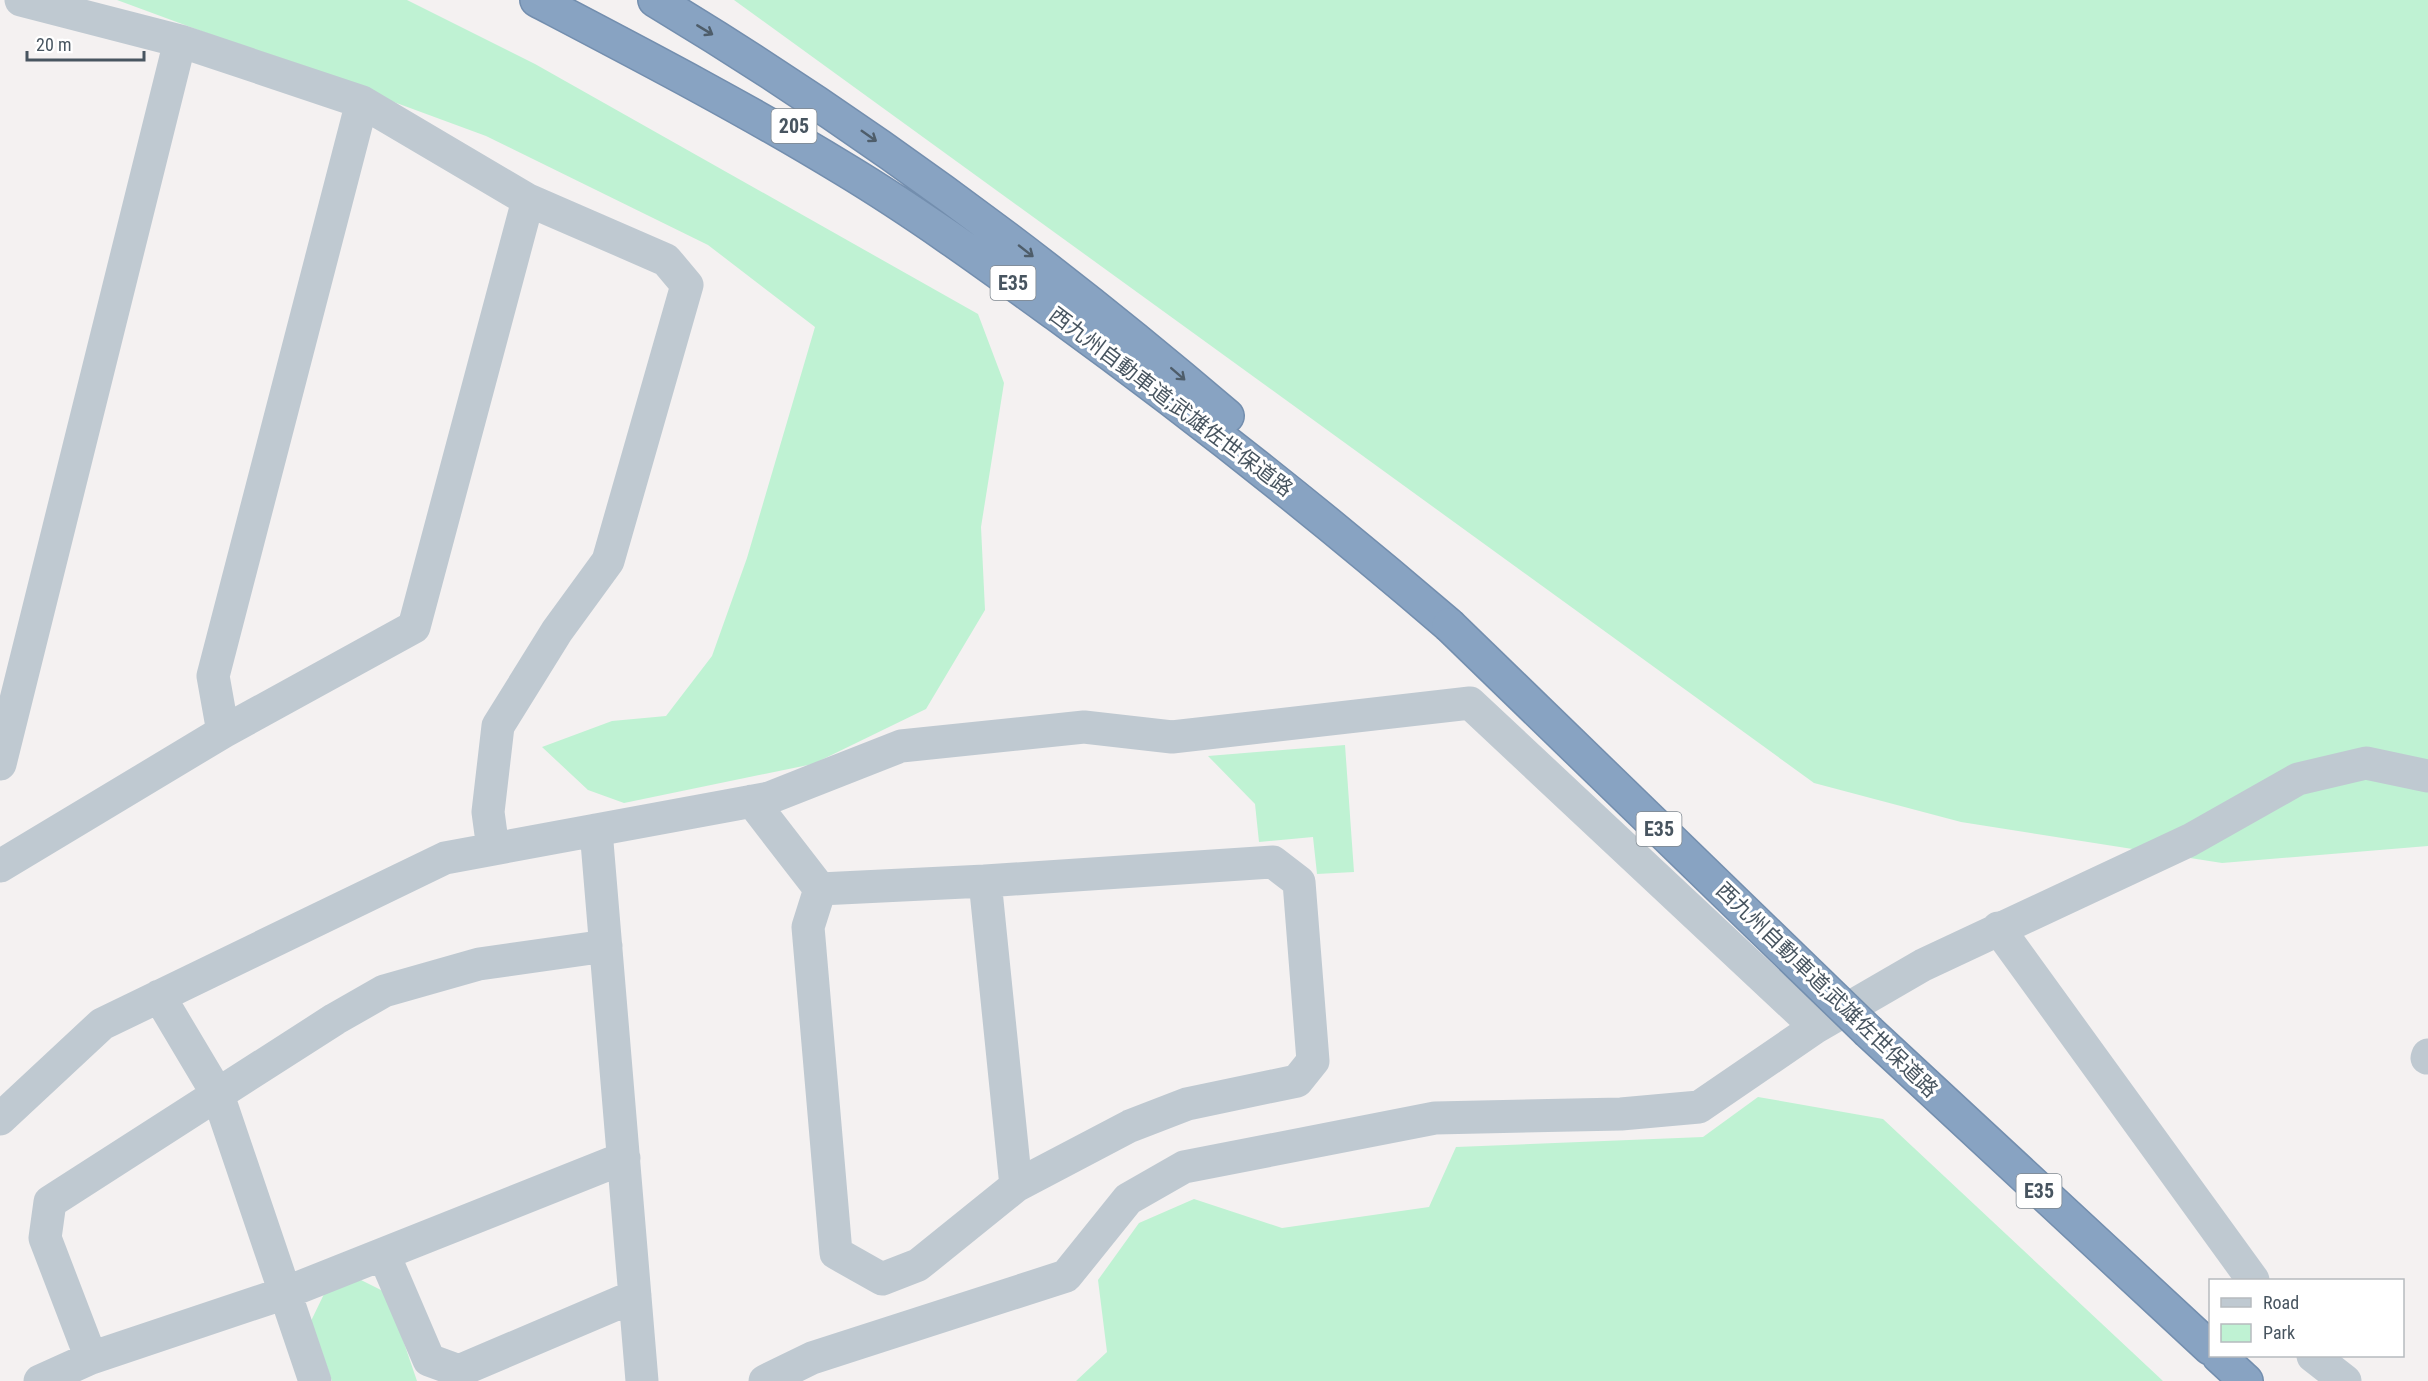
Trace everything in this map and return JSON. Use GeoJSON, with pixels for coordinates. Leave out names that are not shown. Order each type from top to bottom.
{"type":"FeatureCollection","features":[{"type":"Feature","properties":{"kind":"highway","name":"西九州自動車道;武雄佐世保道路"},"geometry":{"type":"LineString","coordinates":[[537,0],[680,75],[845,170],[1000,273],[1137,372],[1269,475],[1449,625]]}},
{"type":"Feature","properties":{"kind":"highway","name":"205"},"geometry":{"type":"LineString","coordinates":[[574,0],[673,52],[780,117],[881,183],[1000,273]]}},
{"type":"Feature","properties":{"kind":"highway","name":"西九州自動車道;武雄佐世保道路"},"geometry":{"type":"LineString","coordinates":[[655,0],[868,136],[1003,233],[1142,343],[1265,448],[1869,1032],[2209,1346]]}},
{"type":"Feature","properties":{"kind":"highway"},"geometry":{"type":"LineString","coordinates":[[2220,1357],[2246,1381]]}},
{"type":"Feature","properties":{"kind":"street"},"geometry":{"type":"LineString","coordinates":[[21,0],[180,41],[362,102],[528,200],[666,260],[687,285],[608,561],[557,631],[498,726],[488,812],[493,849]]}},
{"type":"Feature","properties":{"kind":"street"},"geometry":{"type":"LineString","coordinates":[[0,764],[180,41]]}},
{"type":"Feature","properties":{"kind":"street"},"geometry":{"type":"LineString","coordinates":[[223,732],[213,676],[362,102]]}},
{"type":"Feature","properties":{"kind":"street"},"geometry":{"type":"LineString","coordinates":[[0,866],[223,732],[414,627],[528,200]]}},
{"type":"Feature","properties":{"kind":"street"},"geometry":{"type":"LineString","coordinates":[[0,1119],[102,1024],[445,858],[769,798],[901,746],[1084,728],[1172,736],[1470,703],[1816,1027]]}},
{"type":"Feature","properties":{"kind":"street"},"geometry":{"type":"LineString","coordinates":[[765,1381],[812,1358],[1066,1275],[1128,1199],[1184,1167],[1435,1118],[1621,1114],[1699,1107],[1816,1027],[1923,965],[2190,840],[2298,779],[2366,763],[2428,776]]}},
{"type":"Feature","properties":{"kind":"street"},"geometry":{"type":"LineString","coordinates":[[752,801],[820,889]]}},
{"type":"Feature","properties":{"kind":"street"},"geometry":{"type":"LineString","coordinates":[[597,830],[642,1381]]}},
{"type":"Feature","properties":{"kind":"street"},"geometry":{"type":"LineString","coordinates":[[1273,862],[1299,882],[1313,1061],[1297,1081],[1187,1104],[1130,1126],[1016,1186],[918,1265],[882,1279],[836,1253],[808,927],[820,889],[985,881],[1273,862]]}},
{"type":"Feature","properties":{"kind":"street"},"geometry":{"type":"LineString","coordinates":[[985,881],[1016,1186]]}},
{"type":"Feature","properties":{"kind":"street"},"geometry":{"type":"LineString","coordinates":[[1998,928],[2252,1279]]}},
{"type":"Feature","properties":{"kind":"street"},"geometry":{"type":"LineString","coordinates":[[91,1358],[45,1238],[50,1202],[384,991],[479,964],[606,946]]}},
{"type":"Feature","properties":{"kind":"street"},"geometry":{"type":"LineString","coordinates":[[159,996],[218,1095],[315,1381]]}},
{"type":"Feature","properties":{"kind":"street"},"geometry":{"type":"LineString","coordinates":[[40,1381],[91,1358],[285,1293],[624,1158]]}},
{"type":"Feature","properties":{"kind":"street"},"geometry":{"type":"LineString","coordinates":[[384,1255],[429,1360],[459,1371],[635,1296]]}},
{"type":"Feature","properties":{"kind":"street"},"geometry":{"type":"LineString","coordinates":[[2314,1357],[2345,1381]]}},
{"type":"Feature","properties":{"kind":"green space"},"geometry":{"type":"Polygon","coordinates":[[[117,0],[407,0],[535,64],[978,314],[1004,383],[981,527],[985,610],[926,709],[813,764],[624,803],[588,790],[542,747],[612,721],[666,716],[712,656],[747,558],[815,327],[708,245],[486,136],[117,0]]]}},
{"type":"Feature","properties":{"kind":"green space"},"geometry":{"type":"Polygon","coordinates":[[[734,0],[2428,0],[2428,846],[2222,863],[1961,822],[1814,783],[734,0]]]}},
{"type":"Feature","properties":{"kind":"green space"},"geometry":{"type":"Polygon","coordinates":[[[1345,745],[1354,872],[1317,874],[1313,837],[1259,842],[1255,804],[1208,756],[1345,745]]]}},
{"type":"Feature","properties":{"kind":"green space"},"geometry":{"type":"Polygon","coordinates":[[[1758,1097],[1883,1119],[2163,1381],[1076,1381],[1107,1352],[1098,1280],[1139,1223],[1194,1199],[1282,1228],[1429,1207],[1456,1147],[1703,1137],[1758,1097]]]}},
{"type":"Feature","properties":{"kind":"green space"},"geometry":{"type":"Polygon","coordinates":[[[361,1280],[387,1293],[417,1381],[332,1381],[311,1321],[325,1292],[361,1280]]]}}]}
